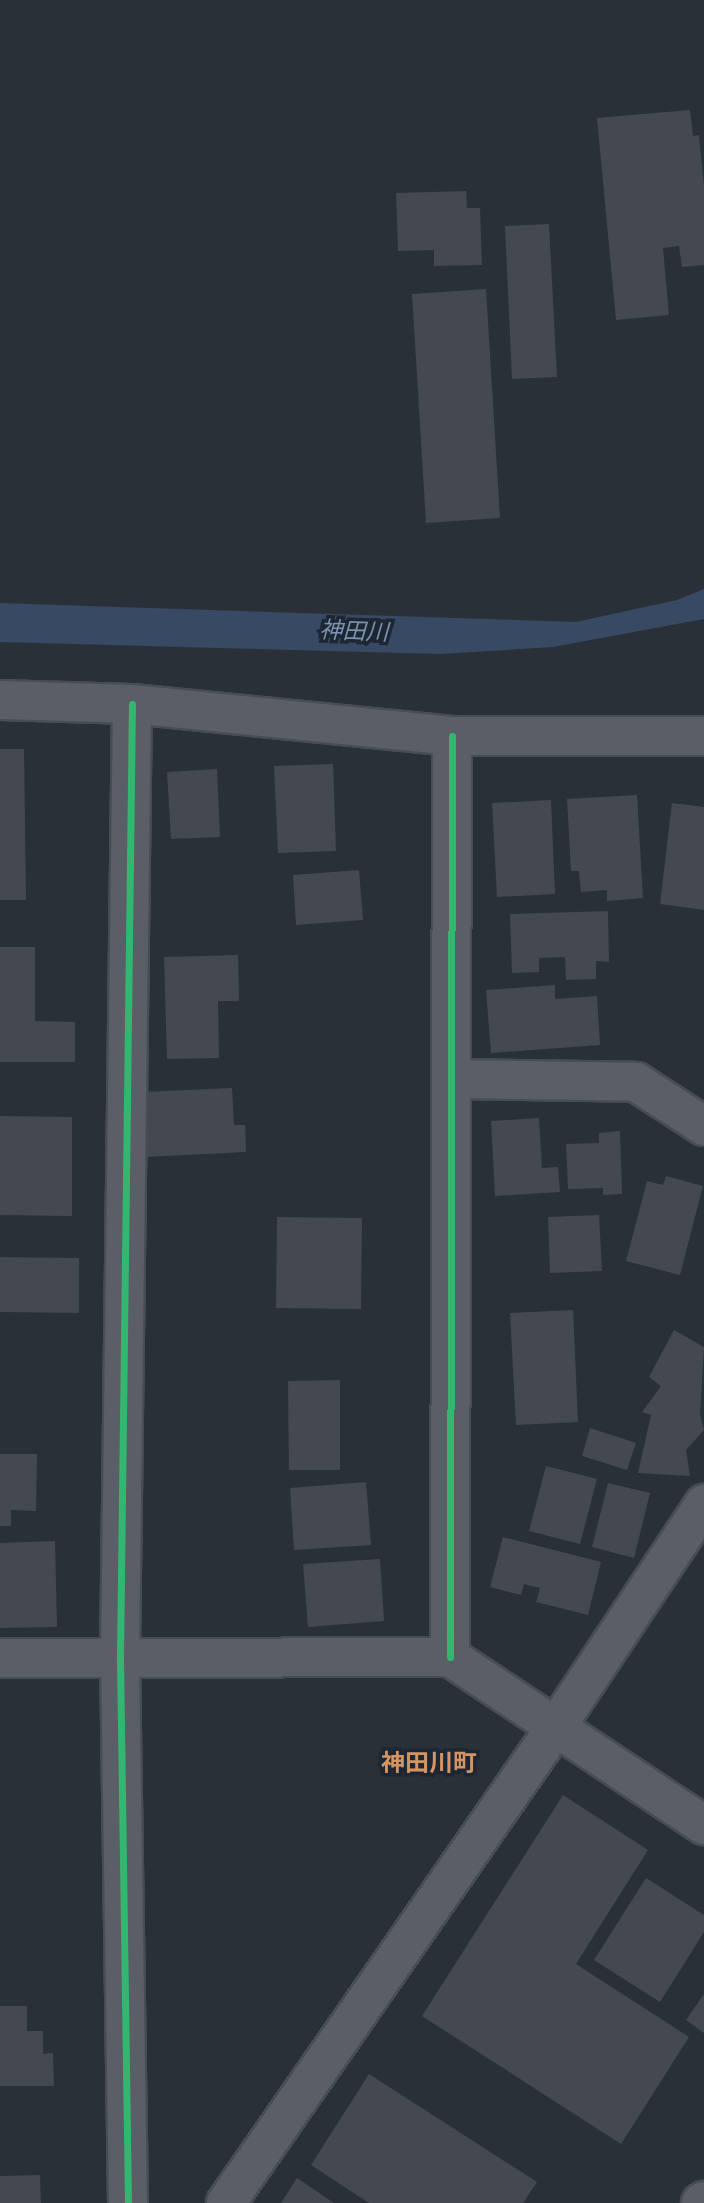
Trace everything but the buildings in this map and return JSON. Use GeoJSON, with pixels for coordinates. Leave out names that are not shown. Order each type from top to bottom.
{"type":"FeatureCollection","features":[{"type":"Feature","properties":{"kind":"street"},"geometry":{"type":"LineString","coordinates":[[0,700],[132,704],[452,736],[704,736]]}},
{"type":"Feature","properties":{"kind":"street"},"geometry":{"type":"LineString","coordinates":[[128,2203],[120,1657],[132,704]]}},
{"type":"Feature","properties":{"kind":"street"},"geometry":{"type":"LineString","coordinates":[[450,1657],[454,1079],[452,736]]}},
{"type":"Feature","properties":{"kind":"street"},"geometry":{"type":"LineString","coordinates":[[454,1079],[636,1082],[704,1126]]}},
{"type":"Feature","properties":{"kind":"street"},"geometry":{"type":"LineString","coordinates":[[226,2203],[556,1727],[704,1504]]}},
{"type":"Feature","properties":{"kind":"street"},"geometry":{"type":"LineString","coordinates":[[0,1658],[450,1657],[704,1825]]}},
{"type":"Feature","properties":{"kind":"water","name":"神田川"},"geometry":{"type":"Polygon","coordinates":[[[704,589],[704,619],[553,647],[441,654],[0,642],[0,603],[576,622],[677,600],[704,589]]]}},
{"type":"Feature","properties":{"kind":"cycle path"},"geometry":{"type":"LineString","coordinates":[[128,2203],[120,1657],[132,704]]}},
{"type":"Feature","properties":{"kind":"cycle path"},"geometry":{"type":"LineString","coordinates":[[450,1657],[452,736]]}},
{"type":"Feature","properties":{"kind":"district","name":"神田川町"},"geometry":{"type":"Point","coordinates":[429,1763]}}]}
